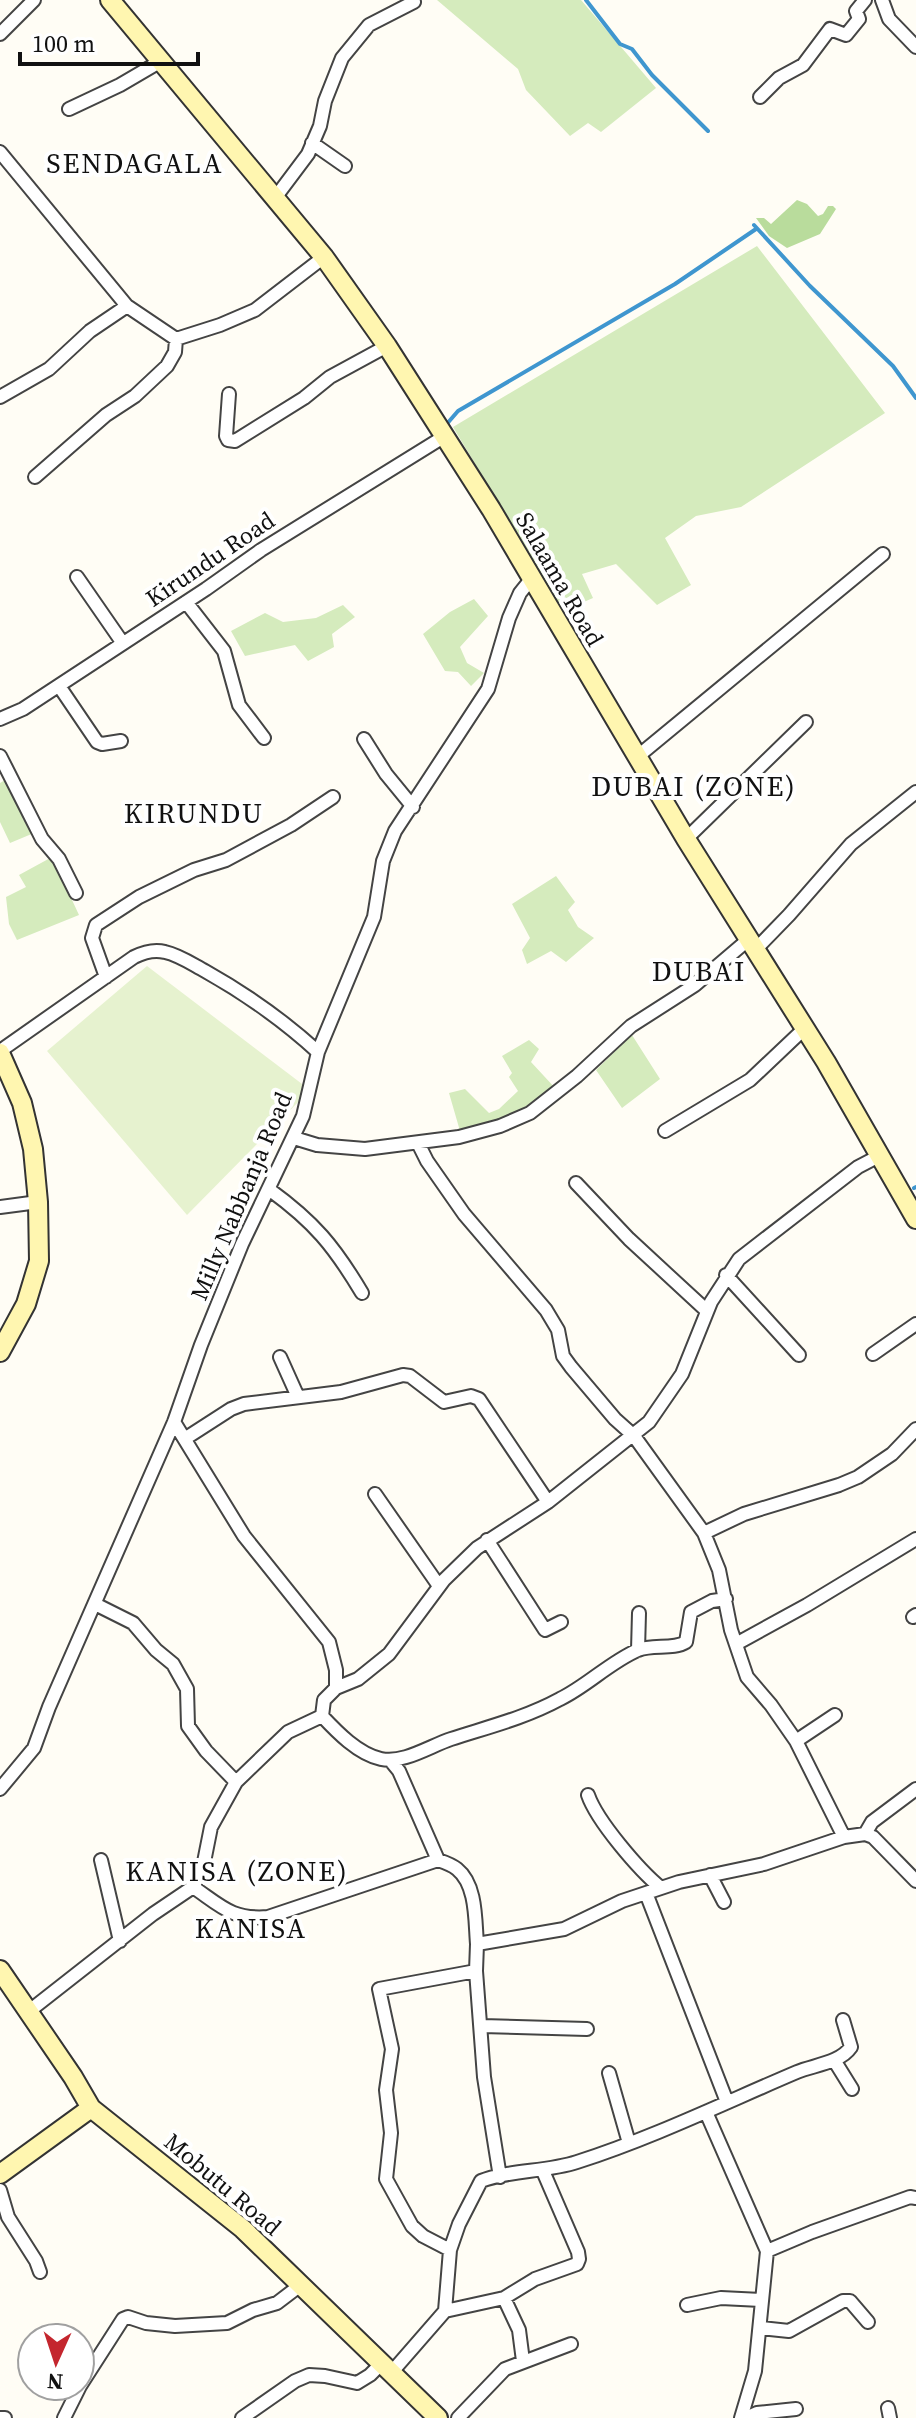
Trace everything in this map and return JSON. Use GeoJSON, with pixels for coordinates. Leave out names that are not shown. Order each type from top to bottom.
{"type":"FeatureCollection","features":[{"type":"Feature","properties":{"kind":"main road","name":"Salaama Road"},"geometry":{"type":"LineString","coordinates":[[110,0],[324,257],[387,346],[532,578],[686,839],[805,1028],[916,1219]]}},
{"type":"Feature","properties":{"kind":"main road"},"geometry":{"type":"LineString","coordinates":[[0,1052],[26,1118],[33,1149],[39,1261],[26,1304],[0,1352]]}},
{"type":"Feature","properties":{"kind":"main road","name":"Mobutu Road"},"geometry":{"type":"LineString","coordinates":[[0,1970],[91,2108],[243,2229],[438,2418]]}},
{"type":"Feature","properties":{"kind":"main road"},"geometry":{"type":"LineString","coordinates":[[0,2174],[91,2108]]}},
{"type":"Feature","properties":{"kind":"street"},"geometry":{"type":"LineString","coordinates":[[0,34],[34,0]]}},
{"type":"Feature","properties":{"kind":"street"},"geometry":{"type":"LineString","coordinates":[[275,198],[296,172],[312,143],[342,58],[369,25],[413,0]]}},
{"type":"Feature","properties":{"kind":"street"},"geometry":{"type":"LineString","coordinates":[[760,97],[779,78],[803,65],[830,29],[846,35],[859,19],[856,11],[865,0]]}},
{"type":"Feature","properties":{"kind":"street"},"geometry":{"type":"LineString","coordinates":[[882,0],[889,19],[916,47]]}},
{"type":"Feature","properties":{"kind":"street"},"geometry":{"type":"LineString","coordinates":[[69,109],[161,61]]}},
{"type":"Feature","properties":{"kind":"street"},"geometry":{"type":"LineString","coordinates":[[312,143],[345,166]]}},
{"type":"Feature","properties":{"kind":"street"},"geometry":{"type":"LineString","coordinates":[[0,152],[127,306],[176,339]]}},
{"type":"Feature","properties":{"kind":"street"},"geometry":{"type":"LineString","coordinates":[[176,339],[255,310],[324,257]]}},
{"type":"Feature","properties":{"kind":"street"},"geometry":{"type":"LineString","coordinates":[[0,397],[49,369],[90,331],[127,306]]}},
{"type":"Feature","properties":{"kind":"street"},"geometry":{"type":"LineString","coordinates":[[35,477],[167,366],[175,352],[176,339]]}},
{"type":"Feature","properties":{"kind":"street"},"geometry":{"type":"LineString","coordinates":[[229,394],[226,436],[228,440],[235,441],[304,398],[330,377],[387,346]]}},
{"type":"Feature","properties":{"kind":"street","name":"Kirundu Road"},"geometry":{"type":"LineString","coordinates":[[0,719],[23,709],[261,550],[445,436]]}},
{"type":"Feature","properties":{"kind":"street"},"geometry":{"type":"LineString","coordinates":[[637,757],[883,554]]}},
{"type":"Feature","properties":{"kind":"street"},"geometry":{"type":"LineString","coordinates":[[77,577],[122,642]]}},
{"type":"Feature","properties":{"kind":"street","name":"Milly Nabbanja Road"},"geometry":{"type":"LineString","coordinates":[[0,1789],[34,1748],[174,1422],[242,1244],[294,1138],[303,1116],[318,1052],[374,917],[387,849],[395,831],[488,689],[509,618],[520,593],[532,578]]}},
{"type":"Feature","properties":{"kind":"street"},"geometry":{"type":"LineString","coordinates":[[186,602],[224,651],[239,705],[264,738]]}},
{"type":"Feature","properties":{"kind":"street"},"geometry":{"type":"LineString","coordinates":[[59,686],[97,742],[121,741]]}},
{"type":"Feature","properties":{"kind":"street"},"geometry":{"type":"LineString","coordinates":[[686,839],[806,722]]}},
{"type":"Feature","properties":{"kind":"street"},"geometry":{"type":"LineString","coordinates":[[364,739],[386,774],[413,807]]}},
{"type":"Feature","properties":{"kind":"street"},"geometry":{"type":"LineString","coordinates":[[0,756],[42,839],[59,859],[76,893]]}},
{"type":"Feature","properties":{"kind":"street"},"geometry":{"type":"LineString","coordinates":[[294,1138],[349,1149],[418,1143],[487,1130],[530,1113],[577,1076],[631,1026],[695,985],[789,915],[851,844],[916,792]]}},
{"type":"Feature","properties":{"kind":"street"},"geometry":{"type":"LineString","coordinates":[[106,977],[92,938],[96,925],[139,897],[194,870],[226,860],[291,825],[333,797]]}},
{"type":"Feature","properties":{"kind":"street"},"geometry":{"type":"LineString","coordinates":[[0,1052],[142,953],[167,952],[260,1005],[318,1052]]}},
{"type":"Feature","properties":{"kind":"street"},"geometry":{"type":"LineString","coordinates":[[665,1131],[750,1080],[805,1028]]}},
{"type":"Feature","properties":{"kind":"street"},"geometry":{"type":"LineString","coordinates":[[418,1143],[427,1161],[471,1223],[546,1310],[558,1330],[563,1356],[571,1367],[615,1419],[634,1436],[704,1533],[719,1570],[736,1644],[752,1685],[771,1705],[796,1741],[844,1837]]}},
{"type":"Feature","properties":{"kind":"street"},"geometry":{"type":"LineString","coordinates":[[322,1716],[324,1700],[336,1688],[358,1679],[389,1654],[439,1586],[487,1540],[548,1502],[634,1436],[659,1411],[682,1374],[707,1311],[726,1275],[739,1259],[858,1167],[881,1155]]}},
{"type":"Feature","properties":{"kind":"street"},"geometry":{"type":"LineString","coordinates":[[576,1183],[629,1239],[707,1311]]}},
{"type":"Feature","properties":{"kind":"street"},"geometry":{"type":"LineString","coordinates":[[270,1190],[321,1232],[362,1293]]}},
{"type":"Feature","properties":{"kind":"street"},"geometry":{"type":"LineString","coordinates":[[0,1207],[38,1202]]}},
{"type":"Feature","properties":{"kind":"street"},"geometry":{"type":"LineString","coordinates":[[726,1275],[799,1355]]}},
{"type":"Feature","properties":{"kind":"street"},"geometry":{"type":"LineString","coordinates":[[873,1354],[916,1324]]}},
{"type":"Feature","properties":{"kind":"street"},"geometry":{"type":"LineString","coordinates":[[280,1357],[298,1397]]}},
{"type":"Feature","properties":{"kind":"street"},"geometry":{"type":"LineString","coordinates":[[186,1438],[231,1409],[341,1392],[403,1375],[416,1379],[444,1402],[471,1396],[479,1399],[548,1502]]}},
{"type":"Feature","properties":{"kind":"street"},"geometry":{"type":"LineString","coordinates":[[174,1422],[244,1536],[329,1642],[336,1670],[336,1688]]}},
{"type":"Feature","properties":{"kind":"street"},"geometry":{"type":"LineString","coordinates":[[704,1533],[744,1514],[858,1477],[892,1454],[916,1429]]}},
{"type":"Feature","properties":{"kind":"street"},"geometry":{"type":"LineString","coordinates":[[375,1494],[439,1586]]}},
{"type":"Feature","properties":{"kind":"street"},"geometry":{"type":"LineString","coordinates":[[736,1644],[916,1539]]}},
{"type":"Feature","properties":{"kind":"street"},"geometry":{"type":"LineString","coordinates":[[487,1540],[545,1630],[561,1622]]}},
{"type":"Feature","properties":{"kind":"street"},"geometry":{"type":"LineString","coordinates":[[322,1716],[355,1746],[371,1756],[390,1760],[504,1724],[561,1699],[638,1650],[681,1645],[686,1642],[691,1612],[712,1601],[726,1599]]}},
{"type":"Feature","properties":{"kind":"street"},"geometry":{"type":"LineString","coordinates":[[95,1604],[133,1623],[173,1664],[187,1689],[188,1726],[206,1751],[236,1782]]}},
{"type":"Feature","properties":{"kind":"street"},"geometry":{"type":"LineString","coordinates":[[638,1650],[639,1613]]}},
{"type":"Feature","properties":{"kind":"street"},"geometry":{"type":"LineString","coordinates":[[796,1741],[835,1715]]}},
{"type":"Feature","properties":{"kind":"street"},"geometry":{"type":"LineString","coordinates":[[28,2012],[193,1887],[203,1867],[211,1827],[236,1782],[288,1732],[322,1716]]}},
{"type":"Feature","properties":{"kind":"street"},"geometry":{"type":"LineString","coordinates":[[390,1760],[399,1771],[438,1860],[457,1869],[473,1897],[484,2077],[500,2177]]}},
{"type":"Feature","properties":{"kind":"street"},"geometry":{"type":"LineString","coordinates":[[865,1834],[872,1822],[916,1789]]}},
{"type":"Feature","properties":{"kind":"street"},"geometry":{"type":"LineString","coordinates":[[588,1795],[592,1807],[625,1850],[661,1888]]}},
{"type":"Feature","properties":{"kind":"street"},"geometry":{"type":"LineString","coordinates":[[477,1944],[564,1929],[622,1901],[661,1888],[764,1864],[844,1837],[865,1834],[881,1843],[916,1881]]}},
{"type":"Feature","properties":{"kind":"street"},"geometry":{"type":"LineString","coordinates":[[101,1860],[120,1941]]}},
{"type":"Feature","properties":{"kind":"street"},"geometry":{"type":"LineString","coordinates":[[193,1887],[231,1914],[249,1919],[268,1917],[438,1860]]}},
{"type":"Feature","properties":{"kind":"street"},"geometry":{"type":"LineString","coordinates":[[710,1875],[724,1902]]}},
{"type":"Feature","properties":{"kind":"street"},"geometry":{"type":"LineString","coordinates":[[646,1893],[727,2102]]}},
{"type":"Feature","properties":{"kind":"street"},"geometry":{"type":"LineString","coordinates":[[450,2250],[423,2236],[412,2226],[386,2179],[391,2133],[386,2085],[392,2049],[379,1989],[476,1971]]}},
{"type":"Feature","properties":{"kind":"street"},"geometry":{"type":"LineString","coordinates":[[445,2311],[450,2250],[459,2224],[481,2181],[543,2171],[629,2143],[801,2070],[834,2060],[851,2047],[843,2020]]}},
{"type":"Feature","properties":{"kind":"street"},"geometry":{"type":"LineString","coordinates":[[482,2026],[587,2029]]}},
{"type":"Feature","properties":{"kind":"street"},"geometry":{"type":"LineString","coordinates":[[834,2060],[852,2089]]}},
{"type":"Feature","properties":{"kind":"street"},"geometry":{"type":"LineString","coordinates":[[609,2073],[629,2143]]}},
{"type":"Feature","properties":{"kind":"street"},"geometry":{"type":"LineString","coordinates":[[706,2112],[767,2251],[755,2371],[743,2418]]}},
{"type":"Feature","properties":{"kind":"street"},"geometry":{"type":"LineString","coordinates":[[242,2418],[301,2377],[325,2376],[357,2383],[386,2368],[445,2311],[504,2298],[535,2279],[577,2264],[579,2259],[562,2212],[543,2171]]}},
{"type":"Feature","properties":{"kind":"street"},"geometry":{"type":"LineString","coordinates":[[0,2190],[8,2217],[40,2272]]}},
{"type":"Feature","properties":{"kind":"street"},"geometry":{"type":"LineString","coordinates":[[767,2251],[910,2197],[916,2198]]}},
{"type":"Feature","properties":{"kind":"street"},"geometry":{"type":"LineString","coordinates":[[96,2361],[123,2319],[128,2317],[147,2324],[175,2326],[227,2323],[253,2310],[277,2303],[302,2284]]}},
{"type":"Feature","properties":{"kind":"street"},"geometry":{"type":"LineString","coordinates":[[504,2298],[519,2330],[523,2361]]}},
{"type":"Feature","properties":{"kind":"street"},"geometry":{"type":"LineString","coordinates":[[687,2305],[721,2298],[761,2300]]}},
{"type":"Feature","properties":{"kind":"street"},"geometry":{"type":"LineString","coordinates":[[761,2328],[789,2331],[843,2301],[850,2301],[868,2322]]}},
{"type":"Feature","properties":{"kind":"street"},"geometry":{"type":"LineString","coordinates":[[458,2418],[496,2376],[523,2361],[571,2344]]}},
{"type":"Feature","properties":{"kind":"street"},"geometry":{"type":"LineString","coordinates":[[743,2418],[757,2413],[796,2409]]}},
{"type":"Feature","properties":{"kind":"green space"},"geometry":{"type":"Polygon","coordinates":[[[437,0],[581,0],[656,88],[601,132],[588,123],[570,136],[526,90],[518,69],[437,0]]]}},
{"type":"Feature","properties":{"kind":"green space"},"geometry":{"type":"Polygon","coordinates":[[[797,200],[807,204],[818,216],[828,206],[836,209],[820,234],[787,248],[769,236],[756,218],[764,218],[771,224],[797,200]]]}},
{"type":"Feature","properties":{"kind":"green space"},"geometry":{"type":"Polygon","coordinates":[[[757,246],[885,413],[741,507],[696,516],[665,538],[691,585],[657,605],[616,564],[582,574],[593,598],[563,611],[453,427],[757,246]]]}},
{"type":"Feature","properties":{"kind":"green space"},"geometry":{"type":"Polygon","coordinates":[[[474,599],[488,616],[460,647],[467,663],[484,673],[471,686],[458,672],[445,671],[423,634],[450,612],[474,599]]]}},
{"type":"Feature","properties":{"kind":"green space"},"geometry":{"type":"Polygon","coordinates":[[[343,605],[355,617],[332,634],[334,647],[308,661],[295,645],[245,656],[231,631],[265,613],[283,622],[316,618],[343,605]]]}},
{"type":"Feature","properties":{"kind":"green space"},"geometry":{"type":"Polygon","coordinates":[[[5,780],[21,808],[23,820],[29,820],[34,833],[10,843],[0,822],[0,783],[5,780]]]}},
{"type":"Feature","properties":{"kind":"green space"},"geometry":{"type":"Polygon","coordinates":[[[52,857],[79,915],[17,940],[9,924],[6,897],[26,887],[19,875],[52,857]]]}},
{"type":"Feature","properties":{"kind":"green space"},"geometry":{"type":"Polygon","coordinates":[[[556,876],[575,902],[568,910],[578,927],[594,938],[566,962],[551,951],[527,964],[522,950],[530,938],[512,904],[556,876]]]}},
{"type":"Feature","properties":{"kind":"green space"},"geometry":{"type":"Polygon","coordinates":[[[147,966],[310,1090],[187,1215],[47,1051],[147,966]]]}},
{"type":"Feature","properties":{"kind":"green space"},"geometry":{"type":"Polygon","coordinates":[[[632,1035],[660,1079],[622,1108],[596,1070],[632,1035]]]}},
{"type":"Feature","properties":{"kind":"green space"},"geometry":{"type":"Polygon","coordinates":[[[529,1040],[539,1049],[531,1062],[556,1089],[527,1111],[460,1131],[449,1093],[465,1089],[489,1113],[499,1109],[518,1091],[502,1056],[529,1040]]]}},
{"type":"Feature","properties":{"kind":"waterway"},"geometry":{"type":"LineString","coordinates":[[586,0],[620,44],[632,49],[652,75],[708,131]]}},
{"type":"Feature","properties":{"kind":"waterway"},"geometry":{"type":"LineString","coordinates":[[754,225],[810,286],[893,366],[916,398]]}},
{"type":"Feature","properties":{"kind":"waterway"},"geometry":{"type":"LineString","coordinates":[[445,426],[458,411],[675,284],[756,229]]}},
{"type":"Feature","properties":{"kind":"district","name":"SENDAGALA"},"geometry":{"type":"Point","coordinates":[135,163]}},
{"type":"Feature","properties":{"kind":"district","name":"DUBAI (ZONE)"},"geometry":{"type":"Point","coordinates":[694,786]}},
{"type":"Feature","properties":{"kind":"district","name":"KIRUNDU"},"geometry":{"type":"Point","coordinates":[194,813]}},
{"type":"Feature","properties":{"kind":"district","name":"DUBAI"},"geometry":{"type":"Point","coordinates":[699,971]}},
{"type":"Feature","properties":{"kind":"district","name":"KANISA (ZONE)"},"geometry":{"type":"Point","coordinates":[237,1871]}},
{"type":"Feature","properties":{"kind":"district","name":"KANISA"},"geometry":{"type":"Point","coordinates":[251,1928]}}]}
